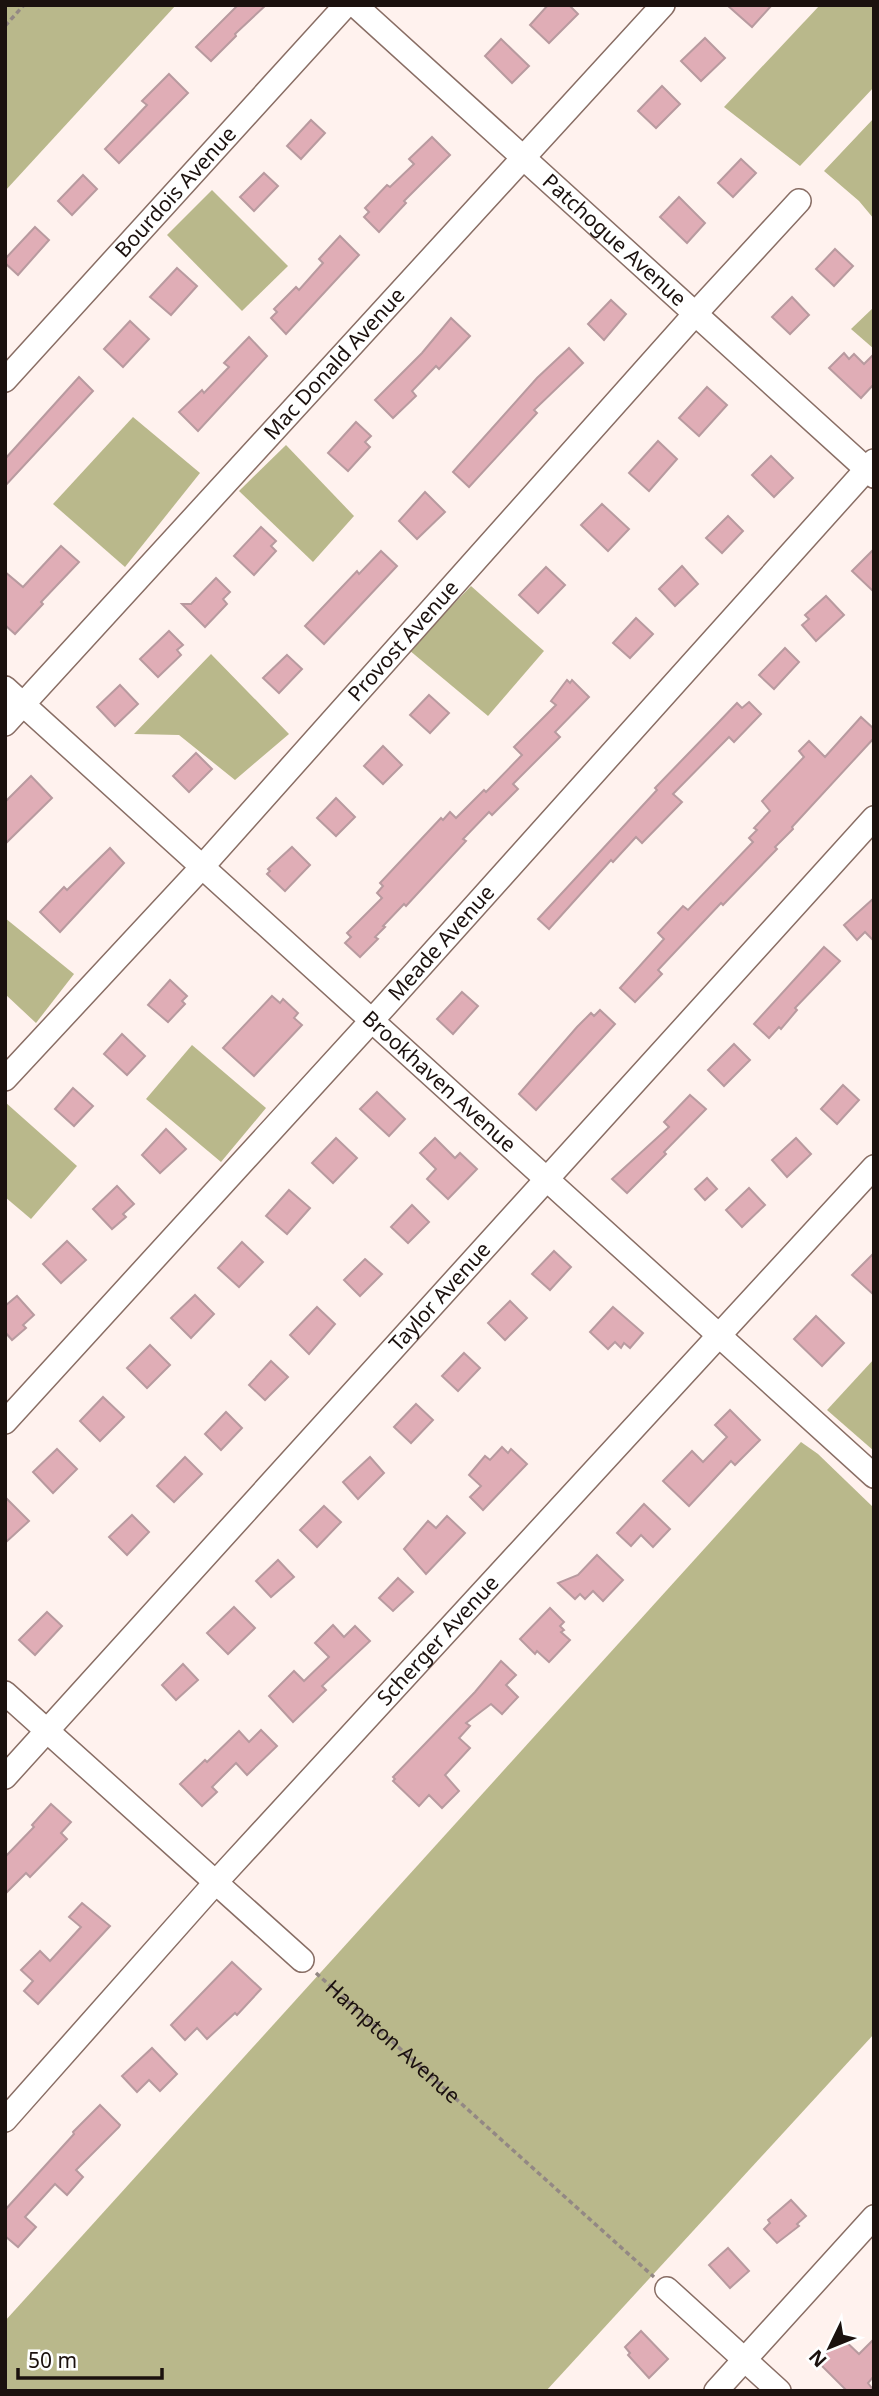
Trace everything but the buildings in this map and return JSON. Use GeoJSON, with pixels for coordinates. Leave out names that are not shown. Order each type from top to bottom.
{"type":"FeatureCollection","features":[{"type":"Feature","properties":{"kind":"street","name":"Bourdois Avenue"},"geometry":{"type":"LineString","coordinates":[[5,380],[346,5]]}},
{"type":"Feature","properties":{"kind":"street","name":"Patchogue Avenue"},"geometry":{"type":"LineString","coordinates":[[355,5],[523,160],[871,469]]}},
{"type":"Feature","properties":{"kind":"street","name":"Mac Donald Avenue"},"geometry":{"type":"LineString","coordinates":[[5,724],[663,5]]}},
{"type":"Feature","properties":{"kind":"street","name":"Provost Avenue"},"geometry":{"type":"LineString","coordinates":[[5,1079],[202,867],[799,201]]}},
{"type":"Feature","properties":{"kind":"street","name":"Meade Avenue"},"geometry":{"type":"LineString","coordinates":[[5,1422],[871,469]]}},
{"type":"Feature","properties":{"kind":"street","name":"Brookhaven Avenue"},"geometry":{"type":"LineString","coordinates":[[5,688],[874,1476]]}},
{"type":"Feature","properties":{"kind":"street","name":"Taylor Avenue"},"geometry":{"type":"LineString","coordinates":[[5,1777],[874,818]]}},
{"type":"Feature","properties":{"kind":"street","name":"Scherger Avenue"},"geometry":{"type":"LineString","coordinates":[[5,2120],[216,1882],[874,1167]]}},
{"type":"Feature","properties":{"kind":"street"},"geometry":{"type":"LineString","coordinates":[[5,1692],[302,1960]]}},
{"type":"Feature","properties":{"kind":"street"},"geometry":{"type":"LineString","coordinates":[[716,2391],[874,2217]]}},
{"type":"Feature","properties":{"kind":"street"},"geometry":{"type":"LineString","coordinates":[[667,2289],[779,2391]]}},
{"type":"Feature","properties":{"kind":"path"},"geometry":{"type":"LineString","coordinates":[[5,26],[24,5]]}},
{"type":"Feature","properties":{"kind":"path","name":"Hampton Avenue"},"geometry":{"type":"LineString","coordinates":[[302,1960],[667,2289]]}},
{"type":"Feature","properties":{"kind":"shaded area"},"geometry":{"type":"Polygon","coordinates":[[[5,5],[176,5],[5,191],[5,5]]]}},
{"type":"Feature","properties":{"kind":"shaded area"},"geometry":{"type":"Polygon","coordinates":[[[820,5],[874,5],[874,87],[800,166],[724,107],[820,5]]]}},
{"type":"Feature","properties":{"kind":"shaded area"},"geometry":{"type":"Polygon","coordinates":[[[874,118],[874,219],[859,201],[824,171],[874,118]]]}},
{"type":"Feature","properties":{"kind":"shaded area"},"geometry":{"type":"Polygon","coordinates":[[[212,190],[288,266],[242,311],[167,235],[212,190]]]}},
{"type":"Feature","properties":{"kind":"shaded area"},"geometry":{"type":"Polygon","coordinates":[[[874,307],[874,349],[851,329],[874,307]]]}},
{"type":"Feature","properties":{"kind":"shaded area"},"geometry":{"type":"Polygon","coordinates":[[[133,417],[200,473],[125,567],[53,504],[133,417]]]}},
{"type":"Feature","properties":{"kind":"shaded area"},"geometry":{"type":"Polygon","coordinates":[[[286,445],[354,516],[313,562],[239,491],[286,445]]]}},
{"type":"Feature","properties":{"kind":"shaded area"},"geometry":{"type":"Polygon","coordinates":[[[471,586],[544,651],[488,716],[409,650],[471,586]]]}},
{"type":"Feature","properties":{"kind":"shaded area"},"geometry":{"type":"Polygon","coordinates":[[[211,654],[289,734],[235,780],[179,735],[134,734],[211,654]]]}},
{"type":"Feature","properties":{"kind":"shaded area"},"geometry":{"type":"Polygon","coordinates":[[[5,918],[74,974],[36,1023],[5,994],[5,918]]]}},
{"type":"Feature","properties":{"kind":"shaded area"},"geometry":{"type":"Polygon","coordinates":[[[192,1045],[266,1108],[221,1162],[146,1099],[192,1045]]]}},
{"type":"Feature","properties":{"kind":"shaded area"},"geometry":{"type":"Polygon","coordinates":[[[5,1102],[77,1166],[31,1219],[5,1197],[5,1102]]]}},
{"type":"Feature","properties":{"kind":"shaded area"},"geometry":{"type":"Polygon","coordinates":[[[874,1359],[874,1451],[827,1410],[874,1359]]]}},
{"type":"Feature","properties":{"kind":"shaded area"},"geometry":{"type":"Polygon","coordinates":[[[801,1442],[818,1454],[874,1508],[874,2034],[546,2391],[5,2391],[5,2321],[801,1442]]]}}]}
